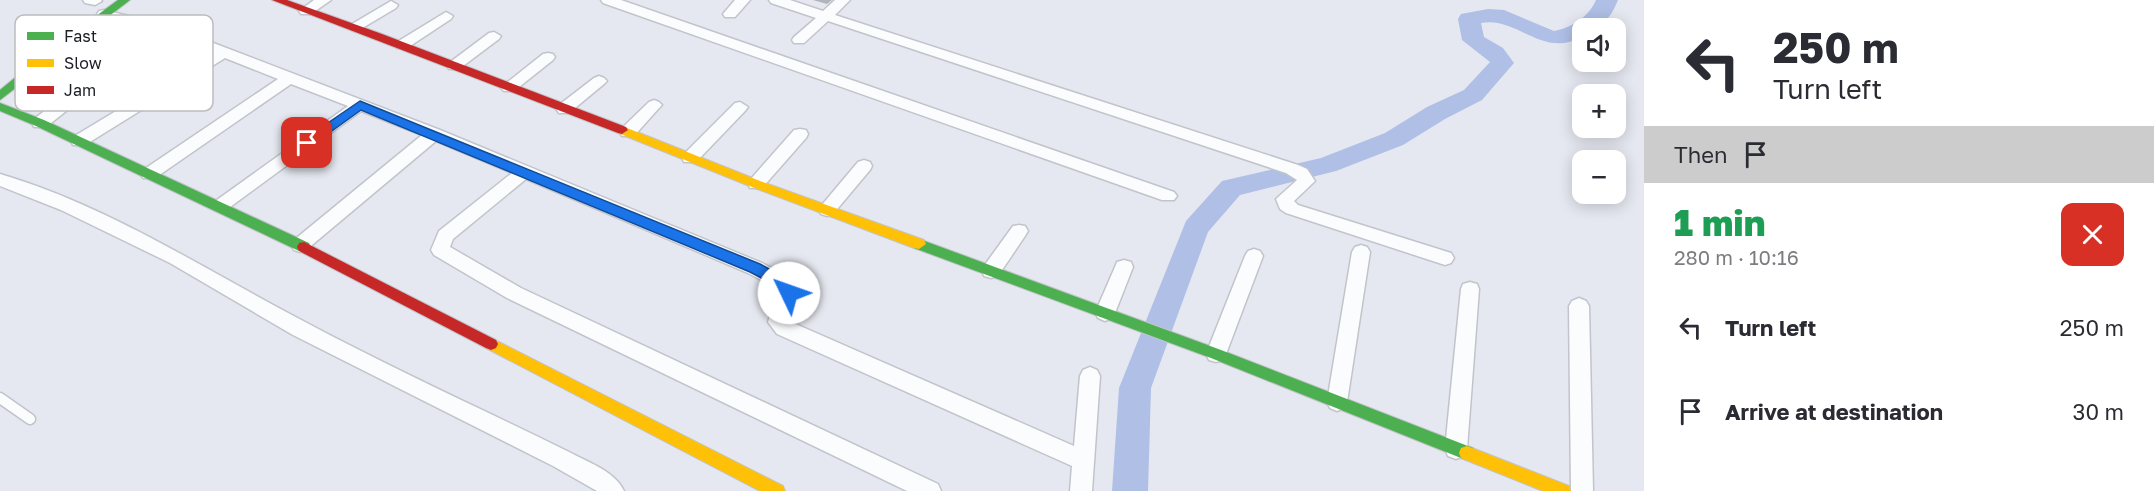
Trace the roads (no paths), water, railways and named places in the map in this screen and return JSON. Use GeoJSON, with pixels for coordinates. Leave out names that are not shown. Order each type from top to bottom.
{"type":"FeatureCollection","features":[{"type":"Feature","properties":{"kind":"street"},"geometry":{"type":"LineString","coordinates":[[78,14],[97,4],[125,0]]}},
{"type":"Feature","properties":{"kind":"street"},"geometry":{"type":"LineString","coordinates":[[277,0],[402,45],[756,184],[1216,354],[1563,491]]}},
{"type":"Feature","properties":{"kind":"street"},"geometry":{"type":"LineString","coordinates":[[306,10],[324,0]]}},
{"type":"Feature","properties":{"kind":"street"},"geometry":{"type":"LineString","coordinates":[[608,0],[1168,196]]}},
{"type":"Feature","properties":{"kind":"street"},"geometry":{"type":"LineString","coordinates":[[730,14],[744,0]]}},
{"type":"Feature","properties":{"kind":"street"},"geometry":{"type":"LineString","coordinates":[[776,0],[1301,173],[1306,181],[1285,199],[1286,205],[1292,209],[1445,258]]}},
{"type":"Feature","properties":{"kind":"street"},"geometry":{"type":"LineString","coordinates":[[799,40],[843,0]]}},
{"type":"Feature","properties":{"kind":"street"},"geometry":{"type":"LineString","coordinates":[[97,4],[126,15]]}},
{"type":"Feature","properties":{"kind":"street"},"geometry":{"type":"LineString","coordinates":[[85,15],[97,4]]}},
{"type":"Feature","properties":{"kind":"street"},"geometry":{"type":"LineString","coordinates":[[354,27],[391,5]]}},
{"type":"Feature","properties":{"kind":"street"},"geometry":{"type":"LineString","coordinates":[[402,45],[446,16]]}},
{"type":"Feature","properties":{"kind":"street"},"geometry":{"type":"LineString","coordinates":[[454,66],[494,36]]}},
{"type":"Feature","properties":{"kind":"street"},"geometry":{"type":"LineString","coordinates":[[213,48],[434,134],[775,278],[785,284],[789,290],[778,322],[784,328],[1084,461]]}},
{"type":"Feature","properties":{"kind":"street"},"geometry":{"type":"LineString","coordinates":[[213,59],[224,52]]}},
{"type":"Feature","properties":{"kind":"street"},"geometry":{"type":"LineString","coordinates":[[509,87],[548,57]]}},
{"type":"Feature","properties":{"kind":"street"},"geometry":{"type":"LineString","coordinates":[[149,174],[289,78]]}},
{"type":"Feature","properties":{"kind":"street"},"geometry":{"type":"LineString","coordinates":[[564,109],[599,81]]}},
{"type":"Feature","properties":{"kind":"street"},"geometry":{"type":"LineString","coordinates":[[0,96],[15,82]]}},
{"type":"Feature","properties":{"kind":"street"},"geometry":{"type":"LineString","coordinates":[[220,206],[360,105]]}},
{"type":"Feature","properties":{"kind":"street"},"geometry":{"type":"LineString","coordinates":[[628,132],[654,105]]}},
{"type":"Feature","properties":{"kind":"street"},"geometry":{"type":"LineString","coordinates":[[0,106],[300,245],[777,491]]}},
{"type":"Feature","properties":{"kind":"street"},"geometry":{"type":"LineString","coordinates":[[690,158],[741,106]]}},
{"type":"Feature","properties":{"kind":"street"},"geometry":{"type":"LineString","coordinates":[[40,123],[55,111]]}},
{"type":"Feature","properties":{"kind":"street"},"geometry":{"type":"LineString","coordinates":[[79,141],[128,111]]}},
{"type":"Feature","properties":{"kind":"street"},"geometry":{"type":"LineString","coordinates":[[300,245],[434,134]]}},
{"type":"Feature","properties":{"kind":"street"},"geometry":{"type":"LineString","coordinates":[[756,184],[800,134]]}},
{"type":"Feature","properties":{"kind":"street"},"geometry":{"type":"LineString","coordinates":[[827,210],[864,166]]}},
{"type":"Feature","properties":{"kind":"street"},"geometry":{"type":"LineString","coordinates":[[524,172],[445,236],[440,250],[525,298],[930,491]]}},
{"type":"Feature","properties":{"kind":"street"},"geometry":{"type":"LineString","coordinates":[[0,180],[67,206],[176,258],[300,329],[561,459],[603,482],[613,491]]}},
{"type":"Feature","properties":{"kind":"street"},"geometry":{"type":"LineString","coordinates":[[992,270],[1019,231]]}},
{"type":"Feature","properties":{"kind":"street"},"geometry":{"type":"LineString","coordinates":[[1337,402],[1361,252]]}},
{"type":"Feature","properties":{"kind":"street"},"geometry":{"type":"LineString","coordinates":[[1216,354],[1254,256]]}},
{"type":"Feature","properties":{"kind":"street"},"geometry":{"type":"LineString","coordinates":[[1105,313],[1124,267]]}},
{"type":"Feature","properties":{"kind":"street"},"geometry":{"type":"LineString","coordinates":[[1456,449],[1470,289]]}},
{"type":"Feature","properties":{"kind":"street"},"geometry":{"type":"LineString","coordinates":[[1579,306],[1582,491]]}},
{"type":"Feature","properties":{"kind":"street"},"geometry":{"type":"LineString","coordinates":[[1081,491],[1090,376]]}},
{"type":"Feature","properties":{"kind":"lane"},"geometry":{"type":"LineString","coordinates":[[0,399],[30,419]]}},
{"type":"Feature","properties":{"kind":"waterway"},"geometry":{"type":"LineString","coordinates":[[1130,491],[1135,388],[1196,228],[1231,188],[1327,165],[1394,139],[1436,113],[1473,95],[1502,63],[1495,53],[1473,40],[1469,19],[1488,15],[1504,17],[1541,34],[1554,37],[1568,36],[1595,19],[1601,13],[1607,0]]}}]}
